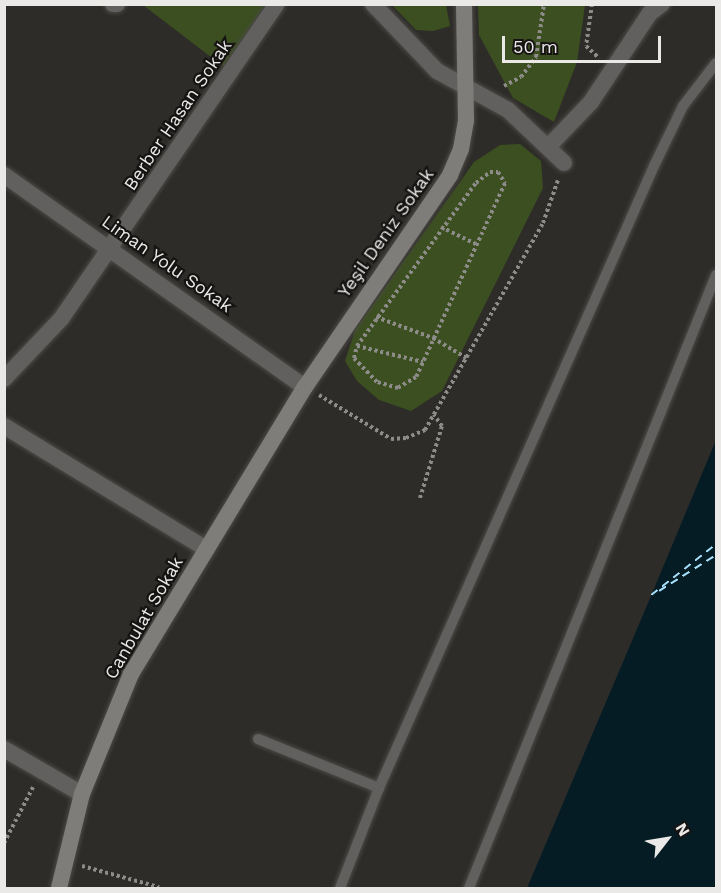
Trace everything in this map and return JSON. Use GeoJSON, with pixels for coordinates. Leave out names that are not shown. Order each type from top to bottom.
{"type":"FeatureCollection","features":[{"type":"Feature","properties":{"kind":"main road","name":"Yeşil Deniz Sokak"},"geometry":{"type":"LineString","coordinates":[[305,387],[450,176],[461,149],[468,89],[464,4]]}},
{"type":"Feature","properties":{"kind":"main road","name":"Canbulat Sokak"},"geometry":{"type":"LineString","coordinates":[[59,888],[82,794],[131,674],[305,387]]}},
{"type":"Feature","properties":{"kind":"street","name":"Berber Hasan Sokak"},"geometry":{"type":"LineString","coordinates":[[4,379],[61,319],[112,248],[277,4]]}},
{"type":"Feature","properties":{"kind":"street"},"geometry":{"type":"LineString","coordinates":[[373,4],[437,71],[508,110],[564,163]]}},
{"type":"Feature","properties":{"kind":"street"},"geometry":{"type":"LineString","coordinates":[[548,147],[591,102],[650,13],[662,4]]}},
{"type":"Feature","properties":{"kind":"street","name":"Liman Yolu Sokak"},"geometry":{"type":"LineString","coordinates":[[4,175],[112,248],[305,387]]}},
{"type":"Feature","properties":{"kind":"street"},"geometry":{"type":"LineString","coordinates":[[4,426],[206,549]]}},
{"type":"Feature","properties":{"kind":"street"},"geometry":{"type":"LineString","coordinates":[[4,749],[82,794]]}},
{"type":"Feature","properties":{"kind":"lane"},"geometry":{"type":"LineString","coordinates":[[340,888],[379,788],[654,166],[683,106],[717,63]]}},
{"type":"Feature","properties":{"kind":"lane"},"geometry":{"type":"LineString","coordinates":[[469,888],[717,276]]}},
{"type":"Feature","properties":{"kind":"lane"},"geometry":{"type":"LineString","coordinates":[[258,739],[379,788]]}},
{"type":"Feature","properties":{"kind":"path"},"geometry":{"type":"LineString","coordinates":[[502,87],[521,77],[536,57],[544,4]]}},
{"type":"Feature","properties":{"kind":"path"},"geometry":{"type":"LineString","coordinates":[[592,4],[586,46],[599,59],[593,68]]}},
{"type":"Feature","properties":{"kind":"path"},"geometry":{"type":"LineString","coordinates":[[305,387],[391,438],[406,438],[425,430],[543,223],[564,163]]}},
{"type":"Feature","properties":{"kind":"path"},"geometry":{"type":"LineString","coordinates":[[498,172],[505,183],[423,362],[408,385],[389,387],[377,382],[357,363],[357,346],[442,227],[483,174],[498,172]]}},
{"type":"Feature","properties":{"kind":"path"},"geometry":{"type":"LineString","coordinates":[[435,223],[476,244]]}},
{"type":"Feature","properties":{"kind":"path"},"geometry":{"type":"LineString","coordinates":[[367,313],[433,338],[466,358]]}},
{"type":"Feature","properties":{"kind":"path"},"geometry":{"type":"LineString","coordinates":[[357,346],[423,362]]}},
{"type":"Feature","properties":{"kind":"path"},"geometry":{"type":"LineString","coordinates":[[420,498],[442,426],[434,416]]}},
{"type":"Feature","properties":{"kind":"path"},"geometry":{"type":"LineString","coordinates":[[4,843],[41,770]]}},
{"type":"Feature","properties":{"kind":"path"},"geometry":{"type":"LineString","coordinates":[[79,865],[159,887]]}},
{"type":"Feature","properties":{"kind":"green space"},"geometry":{"type":"Polygon","coordinates":[[[143,5],[265,5],[224,67],[143,5]]]}},
{"type":"Feature","properties":{"kind":"green space"},"geometry":{"type":"Polygon","coordinates":[[[392,5],[446,5],[450,26],[433,31],[416,30],[392,5]]]}},
{"type":"Feature","properties":{"kind":"green space"},"geometry":{"type":"Polygon","coordinates":[[[478,5],[585,5],[577,62],[554,122],[513,98],[479,35],[478,5]]]}},
{"type":"Feature","properties":{"kind":"green space"},"geometry":{"type":"Polygon","coordinates":[[[520,144],[541,161],[543,188],[442,391],[411,411],[379,400],[357,381],[345,361],[355,330],[474,162],[500,145],[520,144]]]}},
{"type":"Feature","properties":{"kind":"water"},"geometry":{"type":"Polygon","coordinates":[[[716,440],[716,888],[527,888],[651,596],[716,440]]]}},
{"type":"Feature","properties":{"kind":"ferry route"},"geometry":{"type":"LineString","coordinates":[[651,595],[716,544]]}},
{"type":"Feature","properties":{"kind":"ferry route"},"geometry":{"type":"LineString","coordinates":[[659,591],[716,555]]}}]}
